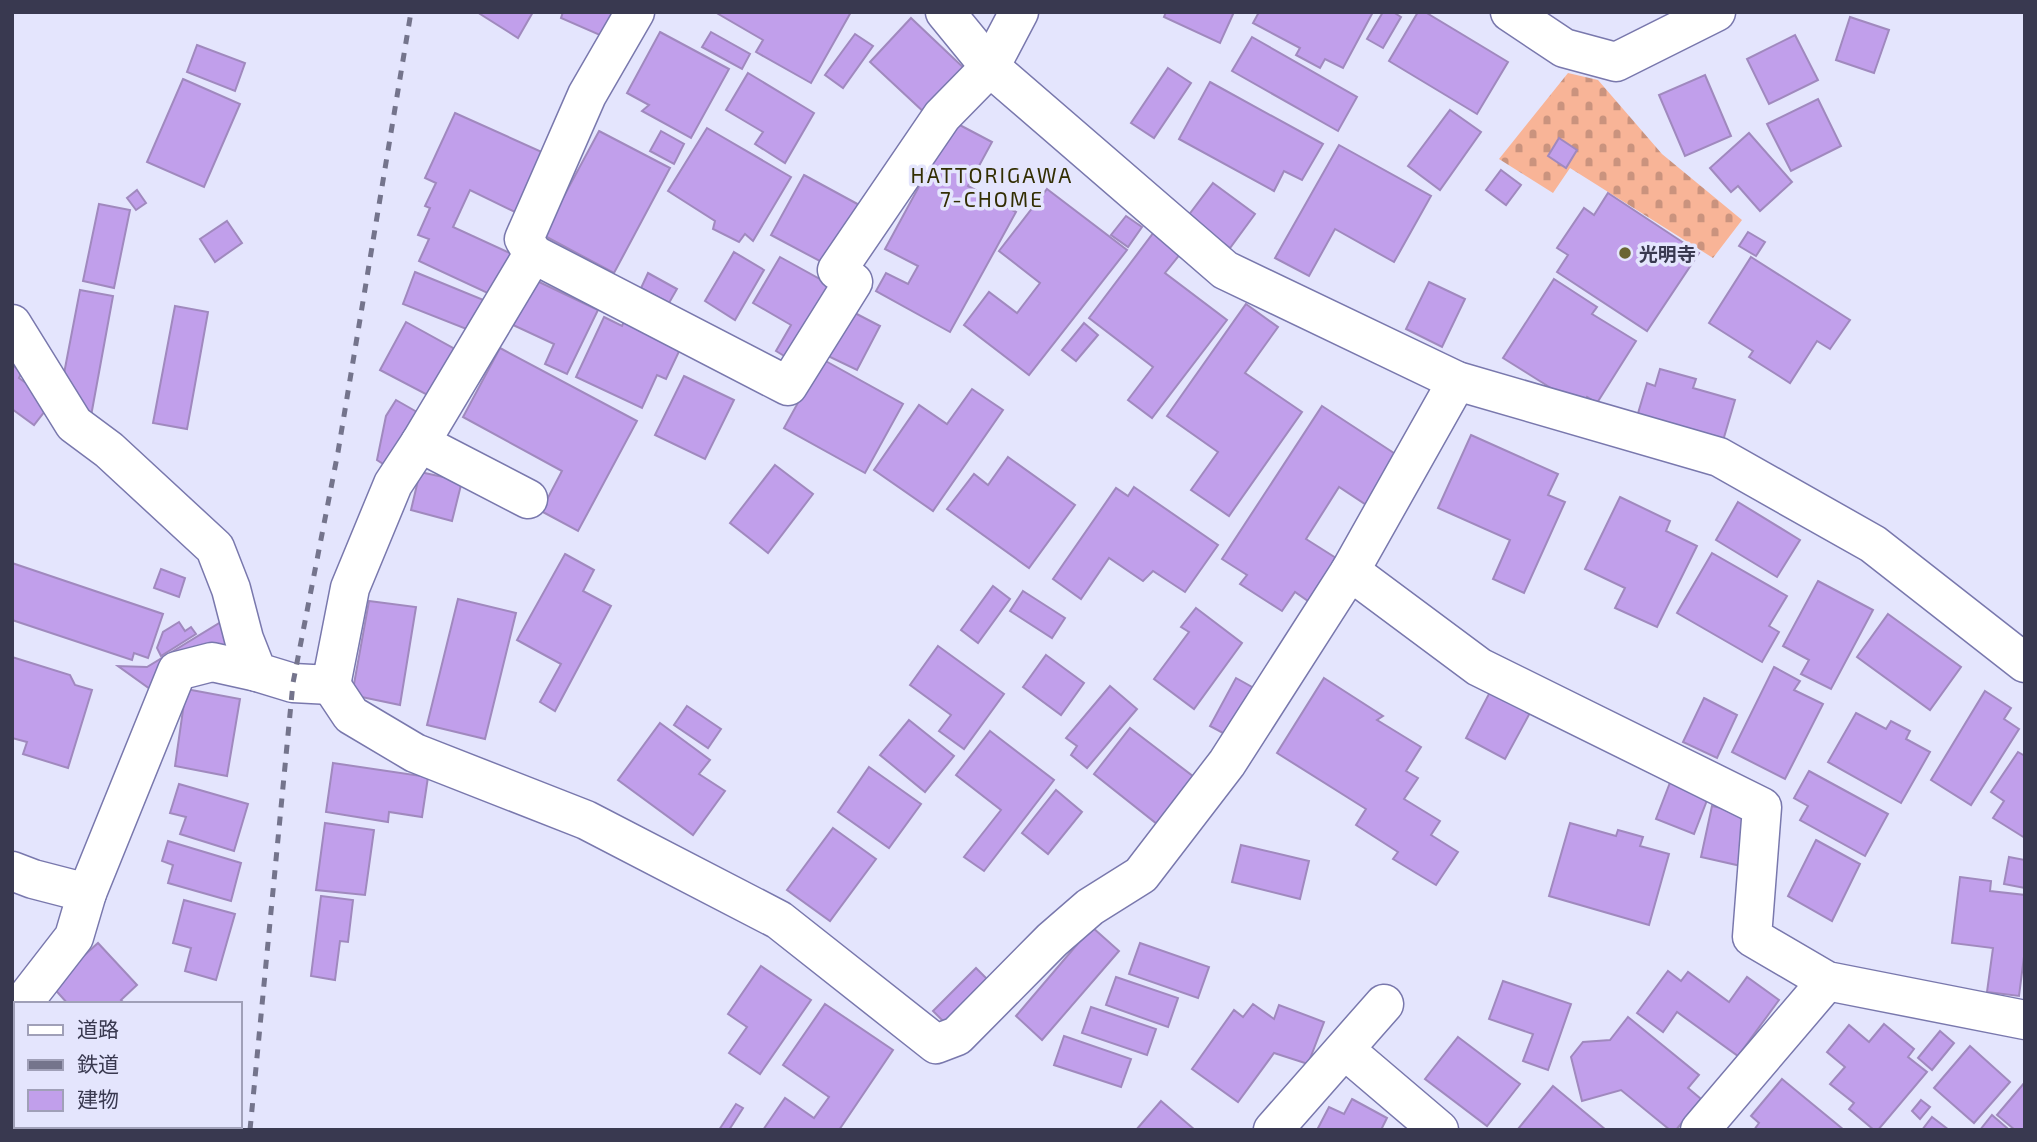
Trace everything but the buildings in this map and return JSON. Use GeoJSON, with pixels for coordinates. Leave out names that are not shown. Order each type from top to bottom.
{"type":"FeatureCollection","features":[{"type":"Feature","properties":{"kind":"street"},"geometry":{"type":"LineString","coordinates":[[635,12],[587,95],[524,239],[533,254],[788,386],[853,282],[837,270],[942,116],[990,67],[1019,12]]}},
{"type":"Feature","properties":{"kind":"street"},"geometry":{"type":"LineString","coordinates":[[945,12],[990,67],[1225,270],[1457,381],[1719,457],[1873,544],[2025,663]]}},
{"type":"Feature","properties":{"kind":"street"},"geometry":{"type":"LineString","coordinates":[[1510,12],[1564,48],[1616,62],[1716,12]]}},
{"type":"Feature","properties":{"kind":"street"},"geometry":{"type":"LineString","coordinates":[[533,254],[393,485],[350,588],[331,685],[351,715],[415,753],[586,820],[779,920],[936,1044],[957,1036],[1052,940],[1090,907],[1141,875],[1227,763],[1350,571],[1457,381]]}},
{"type":"Feature","properties":{"kind":"street"},"geometry":{"type":"LineString","coordinates":[[12,324],[74,424],[109,450],[215,548],[257,672]]}},
{"type":"Feature","properties":{"kind":"street"},"geometry":{"type":"LineString","coordinates":[[420,443],[528,499]]}},
{"type":"Feature","properties":{"kind":"street"},"geometry":{"type":"LineString","coordinates":[[1350,571],[1479,667],[1762,807],[1752,937],[1827,981],[2025,1020]]}},
{"type":"Feature","properties":{"kind":"street"},"geometry":{"type":"LineString","coordinates":[[24,1002],[74,937],[87,893],[177,671],[212,662],[293,683],[331,685]]}},
{"type":"Feature","properties":{"kind":"street"},"geometry":{"type":"LineString","coordinates":[[12,871],[87,893]]}},
{"type":"Feature","properties":{"kind":"street"},"geometry":{"type":"LineString","coordinates":[[1700,1130],[1827,981]]}},
{"type":"Feature","properties":{"kind":"street"},"geometry":{"type":"LineString","coordinates":[[1273,1130],[1384,1004]]}},
{"type":"Feature","properties":{"kind":"street"},"geometry":{"type":"LineString","coordinates":[[1345,1050],[1439,1130]]}},
{"type":"Feature","properties":{"kind":"green space"},"geometry":{"type":"Polygon","coordinates":[[[1568,73],[1598,80],[1662,154],[1742,220],[1713,258],[1570,168],[1553,193],[1499,159],[1568,73]]]}},
{"type":"Feature","properties":{"kind":"railway"},"geometry":{"type":"LineString","coordinates":[[250,1130],[293,683],[338,452],[411,12]]}},
{"type":"Feature","properties":{"kind":"place","name":"光明寺"},"geometry":{"type":"Point","coordinates":[1625,253]}},
{"type":"Feature","properties":{"kind":"district","name":"HATTORIGAWA 7-CHOME"},"geometry":{"type":"Point","coordinates":[992,186]}}]}
